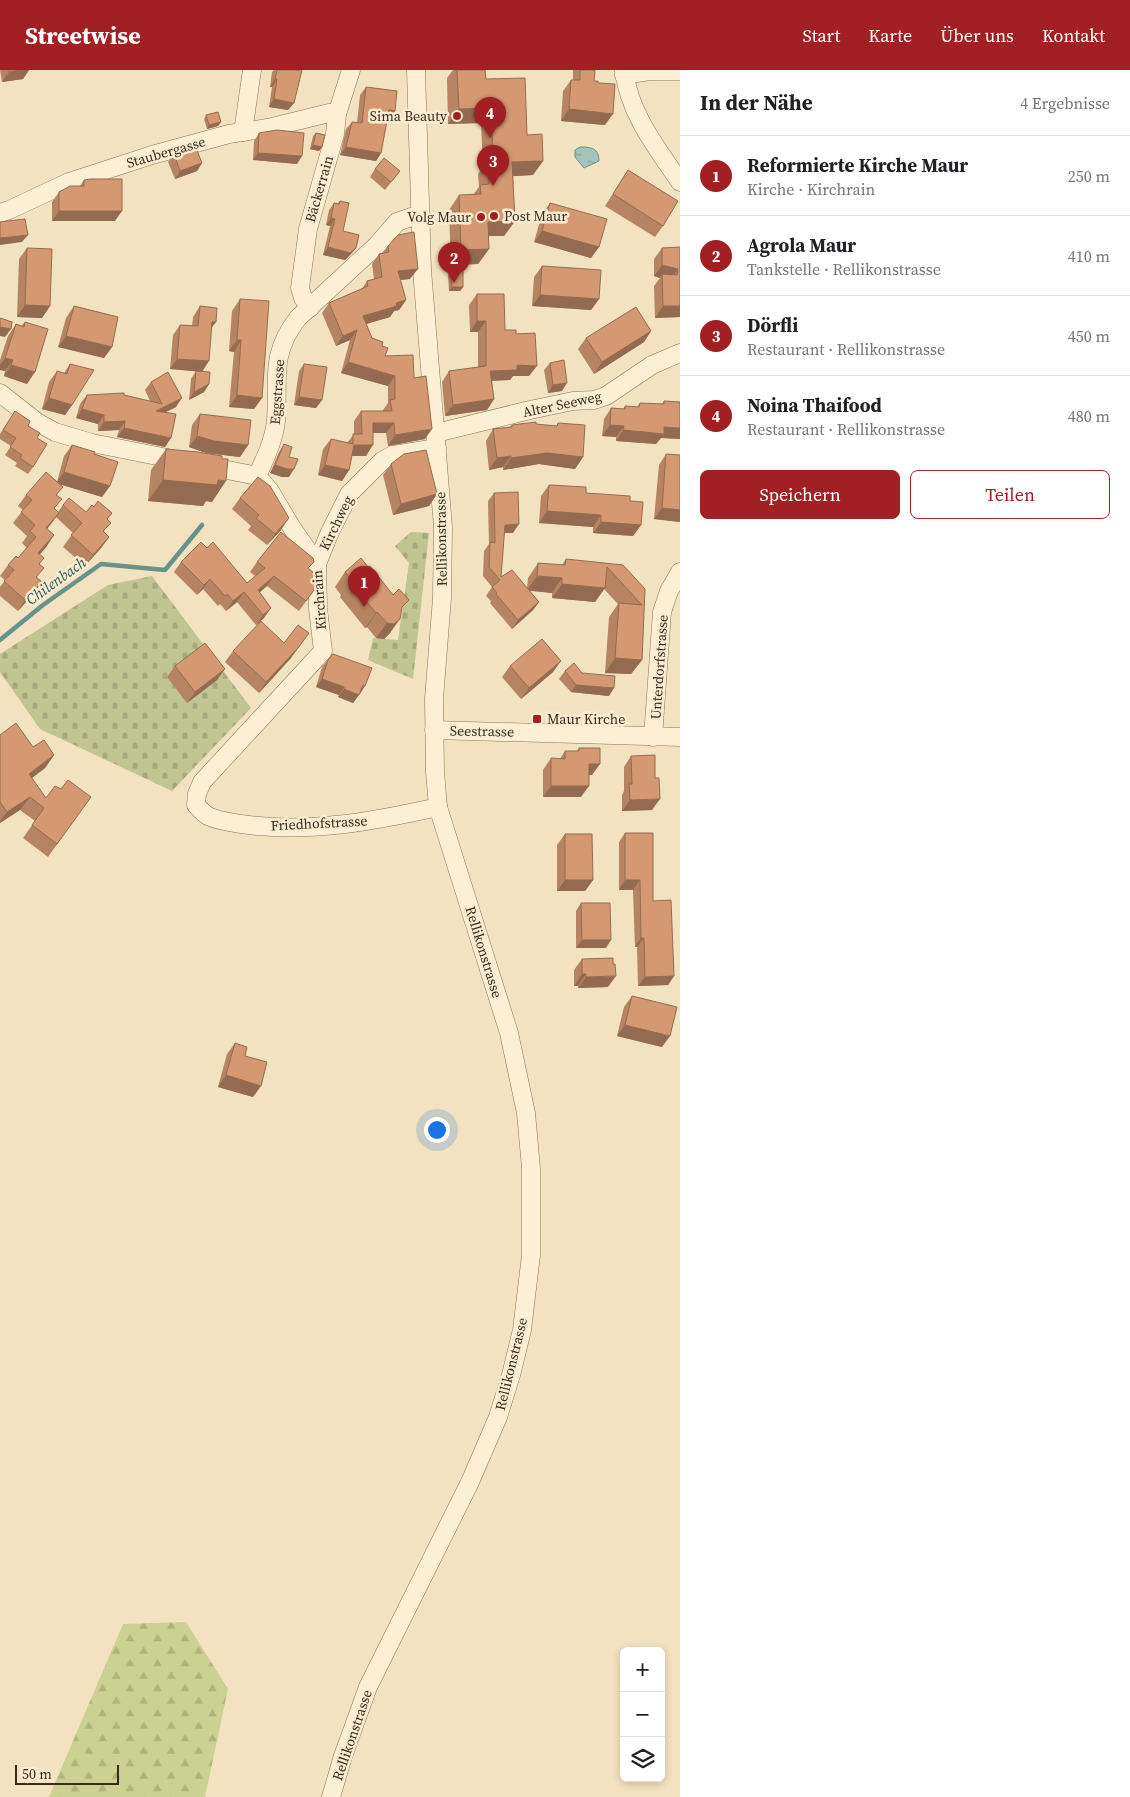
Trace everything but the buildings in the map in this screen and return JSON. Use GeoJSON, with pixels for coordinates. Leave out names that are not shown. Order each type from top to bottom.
{"type":"FeatureCollection","features":[{"type":"Feature","properties":{"kind":"street"},"geometry":{"type":"LineString","coordinates":[[243,132],[252,70]]}},
{"type":"Feature","properties":{"kind":"street","name":"Bäckerrain"},"geometry":{"type":"LineString","coordinates":[[310,308],[303,298],[300,288],[308,229],[351,70]]}},
{"type":"Feature","properties":{"kind":"street","name":"Rellikonstrasse"},"geometry":{"type":"LineString","coordinates":[[331,1797],[343,1756],[368,1687],[470,1482],[498,1417],[522,1330],[531,1255],[531,1168],[526,1113],[518,1072],[509,1033],[438,807],[434,699],[442,598],[443,527],[426,328],[420,214],[416,70]]}},
{"type":"Feature","properties":{"kind":"street"},"geometry":{"type":"LineString","coordinates":[[680,72],[624,72],[631,102],[640,123],[680,182]]}},
{"type":"Feature","properties":{"kind":"street","name":"Staubergasse"},"geometry":{"type":"LineString","coordinates":[[0,212],[9,210],[69,182],[152,155],[229,134],[268,128],[329,113],[338,114]]}},
{"type":"Feature","properties":{"kind":"street","name":"Eggstrasse"},"geometry":{"type":"LineString","coordinates":[[258,476],[272,441],[276,422],[276,374],[281,348],[291,327],[377,246],[397,222],[420,214]]}},
{"type":"Feature","properties":{"kind":"street","name":"Alter Seeweg"},"geometry":{"type":"LineString","coordinates":[[437,441],[530,410],[574,401],[594,400],[606,396],[652,365],[680,353]]}},
{"type":"Feature","properties":{"kind":"street"},"geometry":{"type":"LineString","coordinates":[[0,393],[37,422],[56,432],[108,446],[258,476]]}},
{"type":"Feature","properties":{"kind":"street","name":"Kirchweg"},"geometry":{"type":"LineString","coordinates":[[317,564],[329,534],[349,494],[382,462],[394,455],[437,441]]}},
{"type":"Feature","properties":{"kind":"street","name":"Kirchrain"},"geometry":{"type":"LineString","coordinates":[[258,476],[270,490],[292,528],[317,564],[318,609],[323,651]]}},
{"type":"Feature","properties":{"kind":"street","name":"Unterdorfstrasse"},"geometry":{"type":"LineString","coordinates":[[653,737],[662,612],[669,591],[680,572]]}},
{"type":"Feature","properties":{"kind":"street","name":"Friedhofstrasse"},"geometry":{"type":"LineString","coordinates":[[323,651],[202,782],[196,794],[196,805],[206,815],[218,820],[253,826],[290,827],[347,824],[399,816],[438,807]]}},
{"type":"Feature","properties":{"kind":"street","name":"Seestrasse"},"geometry":{"type":"LineString","coordinates":[[434,730],[680,737]]}},
{"type":"Feature","properties":{"kind":"green space"},"geometry":{"type":"Polygon","coordinates":[[[411,532],[429,533],[413,679],[368,660],[373,638],[398,640],[409,563],[395,546],[411,532]]]}},
{"type":"Feature","properties":{"kind":"green space"},"geometry":{"type":"Polygon","coordinates":[[[152,576],[251,708],[172,791],[40,729],[0,672],[0,654],[108,585],[152,576]]]}},
{"type":"Feature","properties":{"kind":"green space"},"geometry":{"type":"Polygon","coordinates":[[[186,1622],[228,1689],[205,1797],[49,1797],[123,1624],[186,1622]]]}},
{"type":"Feature","properties":{"kind":"water"},"geometry":{"type":"Polygon","coordinates":[[[580,147],[594,149],[598,153],[599,161],[584,168],[575,157],[575,150],[580,147]]]}},
{"type":"Feature","properties":{"kind":"waterway","name":"Chilenbach"},"geometry":{"type":"LineString","coordinates":[[0,640],[43,605],[101,564],[165,570],[202,525]]}},
{"type":"Feature","properties":{"kind":"place","name":"Sima Beauty"},"geometry":{"type":"Point","coordinates":[457,116]}},
{"type":"Feature","properties":{"kind":"place","name":"Noina Thaifood"},"geometry":{"type":"Point","coordinates":[490,138]}},
{"type":"Feature","properties":{"kind":"place","name":"Dörfli"},"geometry":{"type":"Point","coordinates":[493,186]}},
{"type":"Feature","properties":{"kind":"place","name":"Post Maur"},"geometry":{"type":"Point","coordinates":[494,216]}},
{"type":"Feature","properties":{"kind":"place","name":"Volg Maur"},"geometry":{"type":"Point","coordinates":[481,217]}},
{"type":"Feature","properties":{"kind":"place","name":"Agrola Maur"},"geometry":{"type":"Point","coordinates":[454,283]}},
{"type":"Feature","properties":{"kind":"place","name":"Reformierte Kirche Maur"},"geometry":{"type":"Point","coordinates":[364,607]}},
{"type":"Feature","properties":{"kind":"place","name":"Maur Kirche"},"geometry":{"type":"Point","coordinates":[537,719]}}]}
